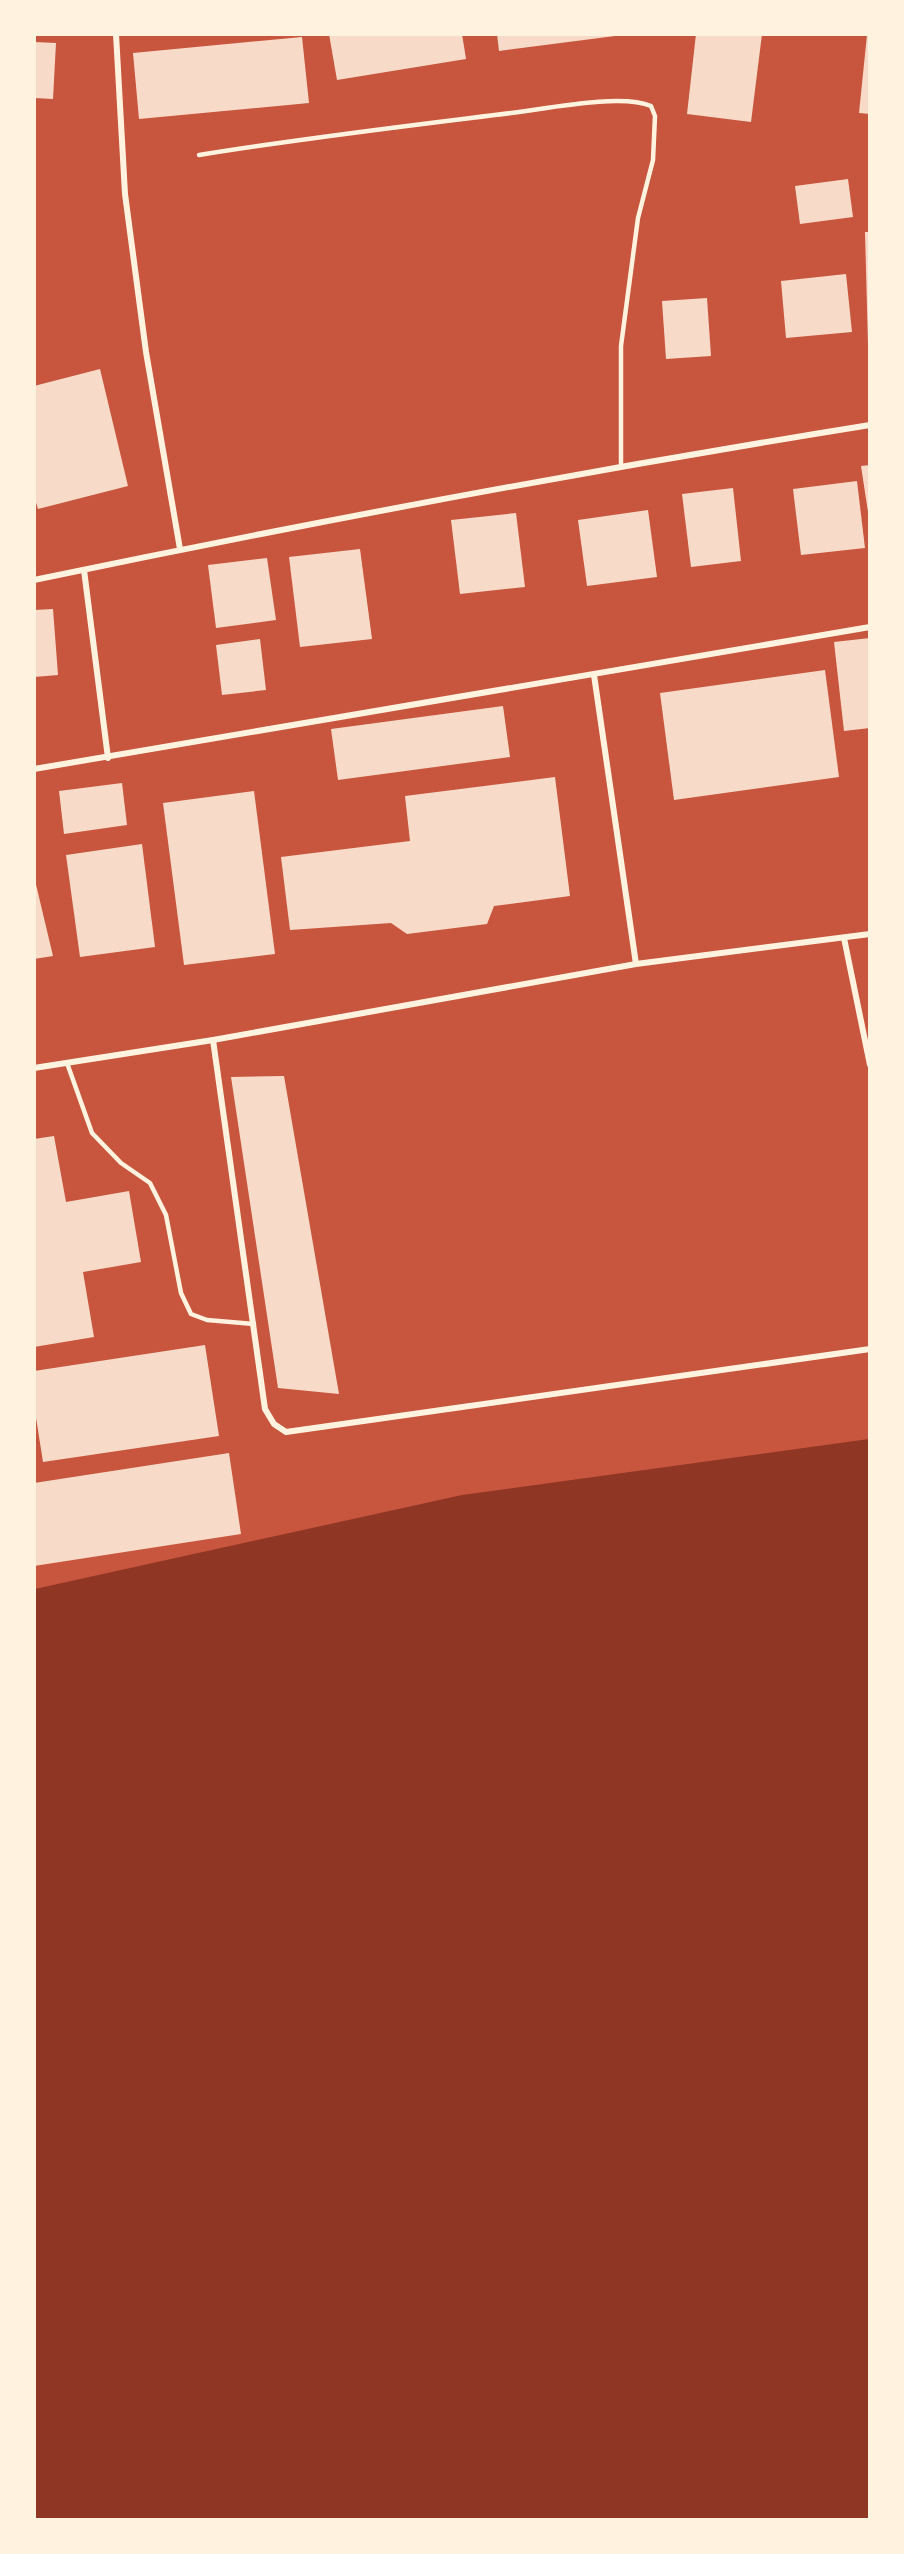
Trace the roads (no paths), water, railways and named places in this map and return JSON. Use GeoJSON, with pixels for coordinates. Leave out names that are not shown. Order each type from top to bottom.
{"type":"FeatureCollection","features":[{"type":"Feature","properties":{"kind":"street"},"geometry":{"type":"LineString","coordinates":[[116,34],[125,194],[146,352],[180,549]]}},
{"type":"Feature","properties":{"kind":"street"},"geometry":{"type":"LineString","coordinates":[[34,580],[180,549],[621,465],[870,425]]}},
{"type":"Feature","properties":{"kind":"street"},"geometry":{"type":"LineString","coordinates":[[84,570],[108,758]]}},
{"type":"Feature","properties":{"kind":"street"},"geometry":{"type":"LineString","coordinates":[[34,769],[870,627]]}},
{"type":"Feature","properties":{"kind":"street"},"geometry":{"type":"LineString","coordinates":[[594,675],[636,964]]}},
{"type":"Feature","properties":{"kind":"street"},"geometry":{"type":"LineString","coordinates":[[34,1068],[213,1040],[268,1028],[636,964],[870,934]]}},
{"type":"Feature","properties":{"kind":"street"},"geometry":{"type":"LineString","coordinates":[[844,938],[870,1065]]}},
{"type":"Feature","properties":{"kind":"street"},"geometry":{"type":"LineString","coordinates":[[213,1040],[265,1409],[274,1424],[286,1432],[870,1349]]}},
{"type":"Feature","properties":{"kind":"lane"},"geometry":{"type":"LineString","coordinates":[[199,155],[329,134],[582,104],[638,100],[651,105],[655,116],[653,160],[638,219],[621,346],[621,465]]}},
{"type":"Feature","properties":{"kind":"lane"},"geometry":{"type":"LineString","coordinates":[[67,1063],[92,1133],[120,1163],[150,1183],[166,1215],[181,1293],[191,1314],[207,1320],[254,1324]]}}]}
